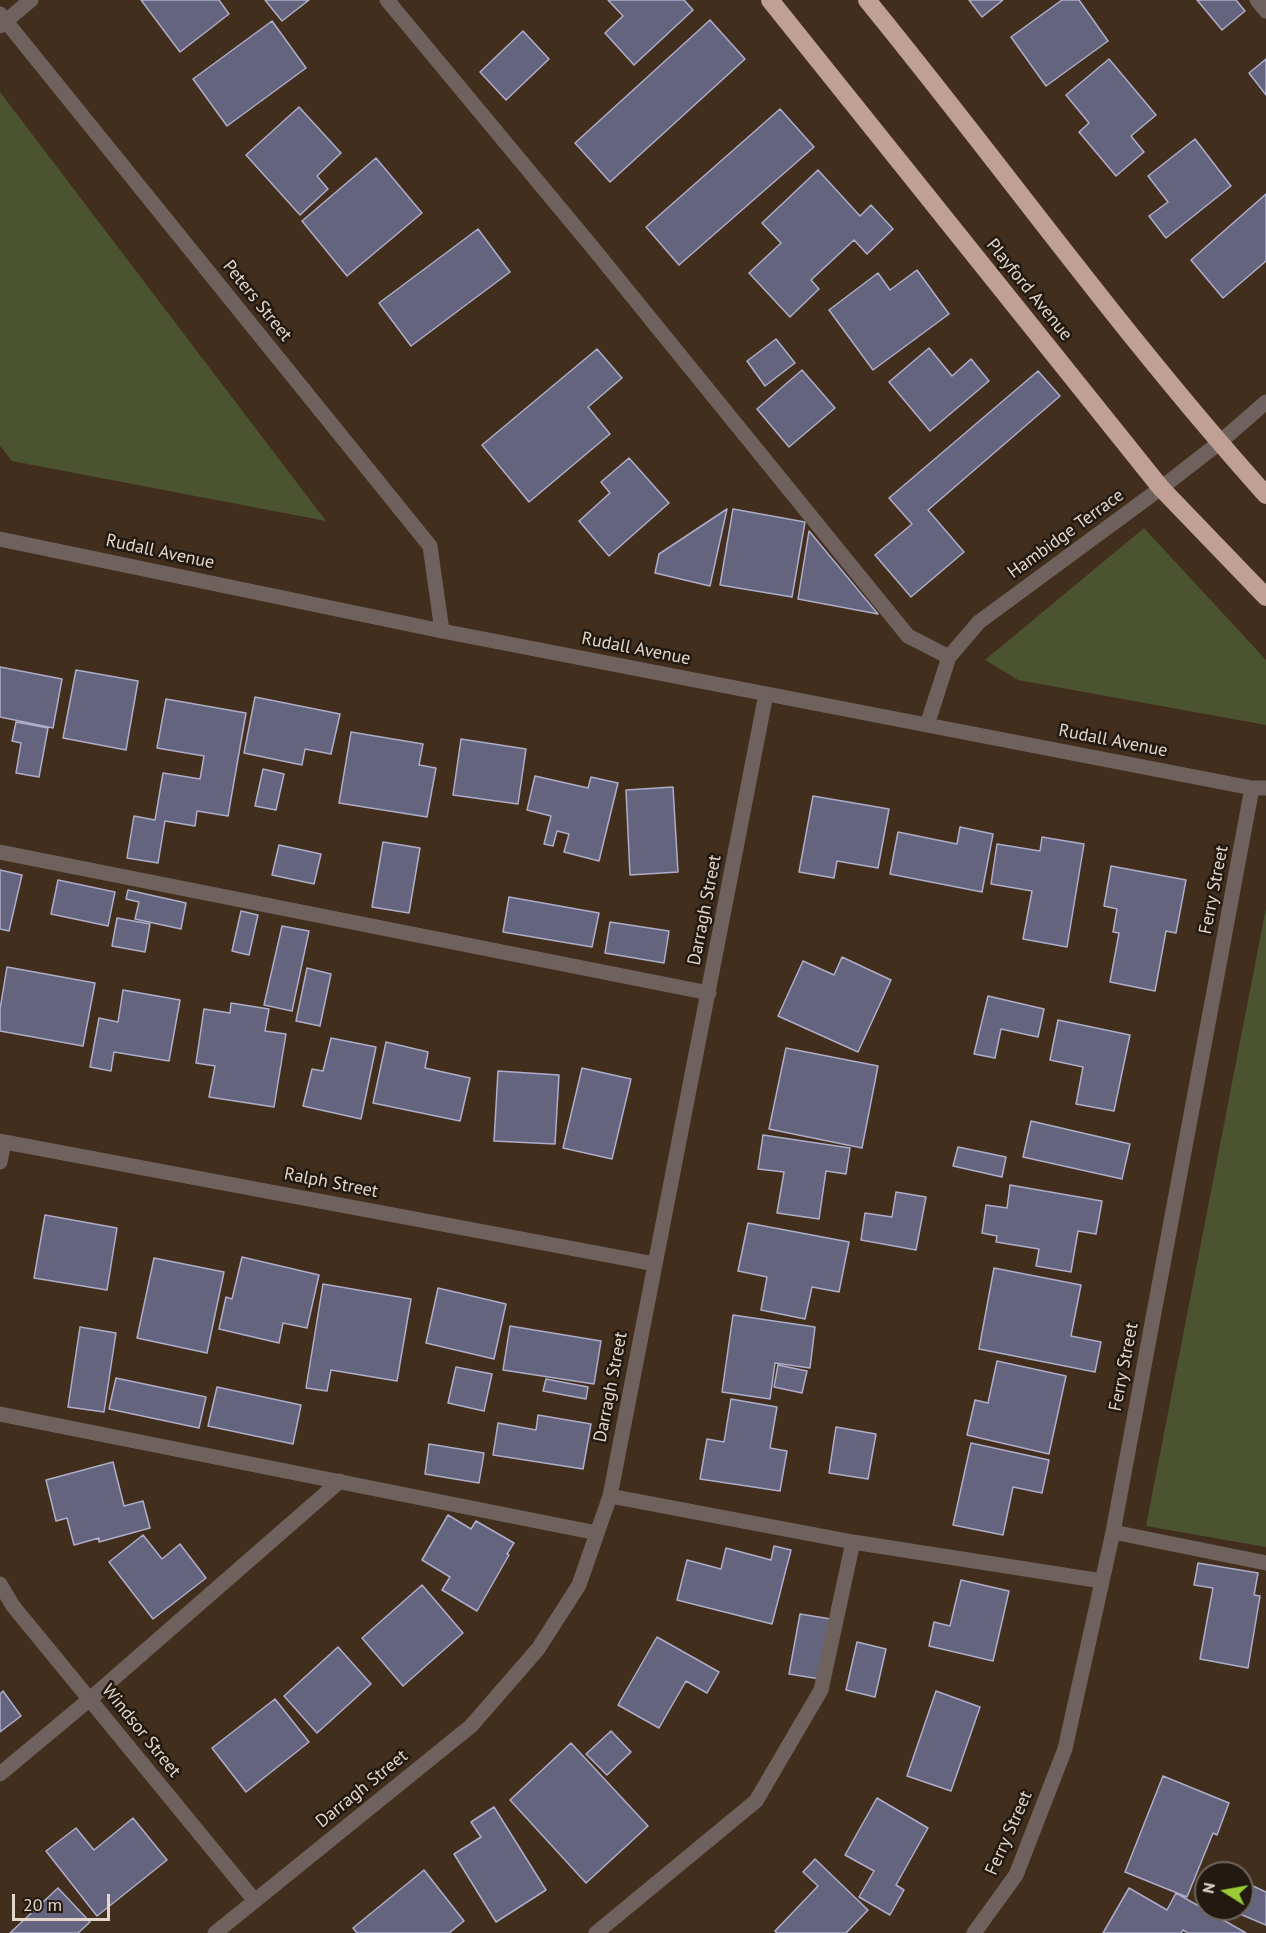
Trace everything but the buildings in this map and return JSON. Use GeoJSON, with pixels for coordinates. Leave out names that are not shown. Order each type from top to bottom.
{"type":"FeatureCollection","features":[{"type":"Feature","properties":{"kind":"highway","name":"Playford Avenue"},"geometry":{"type":"LineString","coordinates":[[771,0],[1161,488],[1266,597]]}},
{"type":"Feature","properties":{"kind":"highway"},"geometry":{"type":"LineString","coordinates":[[867,0],[1116,317],[1219,443],[1266,495]]}},
{"type":"Feature","properties":{"kind":"street"},"geometry":{"type":"LineString","coordinates":[[2,20],[31,0]]}},
{"type":"Feature","properties":{"kind":"street"},"geometry":{"type":"LineString","coordinates":[[387,0],[601,257],[908,636],[949,657]]}},
{"type":"Feature","properties":{"kind":"street"},"geometry":{"type":"LineString","coordinates":[[1257,0],[1266,11]]}},
{"type":"Feature","properties":{"kind":"street","name":"Peters Street"},"geometry":{"type":"LineString","coordinates":[[2,20],[430,546],[442,631]]}},
{"type":"Feature","properties":{"kind":"street","name":"Hambidge Terrace"},"geometry":{"type":"LineString","coordinates":[[927,725],[949,657],[979,622],[1161,488],[1219,443],[1266,402]]}},
{"type":"Feature","properties":{"kind":"street","name":"Rudall Avenue"},"geometry":{"type":"LineString","coordinates":[[0,538],[442,631],[1259,788]]}},
{"type":"Feature","properties":{"kind":"street","name":"Darragh Street"},"geometry":{"type":"LineString","coordinates":[[215,1933],[471,1726],[537,1649],[579,1585],[610,1497],[766,694]]}},
{"type":"Feature","properties":{"kind":"street","name":"Ferry Street"},"geometry":{"type":"LineString","coordinates":[[974,1933],[1016,1875],[1065,1749],[1113,1532],[1259,788]]}},
{"type":"Feature","properties":{"kind":"street"},"geometry":{"type":"LineString","coordinates":[[0,852],[709,993]]}},
{"type":"Feature","properties":{"kind":"street"},"geometry":{"type":"LineString","coordinates":[[0,1162],[2,1142]]}},
{"type":"Feature","properties":{"kind":"street","name":"Ralph Street"},"geometry":{"type":"LineString","coordinates":[[2,1142],[655,1264]]}},
{"type":"Feature","properties":{"kind":"street"},"geometry":{"type":"LineString","coordinates":[[0,1414],[597,1533]]}},
{"type":"Feature","properties":{"kind":"street"},"geometry":{"type":"LineString","coordinates":[[0,1774],[90,1700],[339,1481]]}},
{"type":"Feature","properties":{"kind":"street"},"geometry":{"type":"LineString","coordinates":[[610,1497],[853,1542],[1102,1581]]}},
{"type":"Feature","properties":{"kind":"street"},"geometry":{"type":"LineString","coordinates":[[1113,1532],[1266,1563]]}},
{"type":"Feature","properties":{"kind":"street"},"geometry":{"type":"LineString","coordinates":[[596,1933],[756,1801],[821,1690],[853,1542]]}},
{"type":"Feature","properties":{"kind":"street","name":"Windsor Street"},"geometry":{"type":"LineString","coordinates":[[0,1584],[12,1605],[255,1901]]}},
{"type":"Feature","properties":{"kind":"green space"},"geometry":{"type":"Polygon","coordinates":[[[0,92],[326,521],[12,461],[0,446],[0,92]]]}},
{"type":"Feature","properties":{"kind":"green space"},"geometry":{"type":"Polygon","coordinates":[[[1144,528],[1266,660],[1266,725],[1018,680],[985,660],[1144,528]]]}},
{"type":"Feature","properties":{"kind":"green space"},"geometry":{"type":"Polygon","coordinates":[[[1266,908],[1266,1547],[1146,1526],[1266,908]]]}}]}
